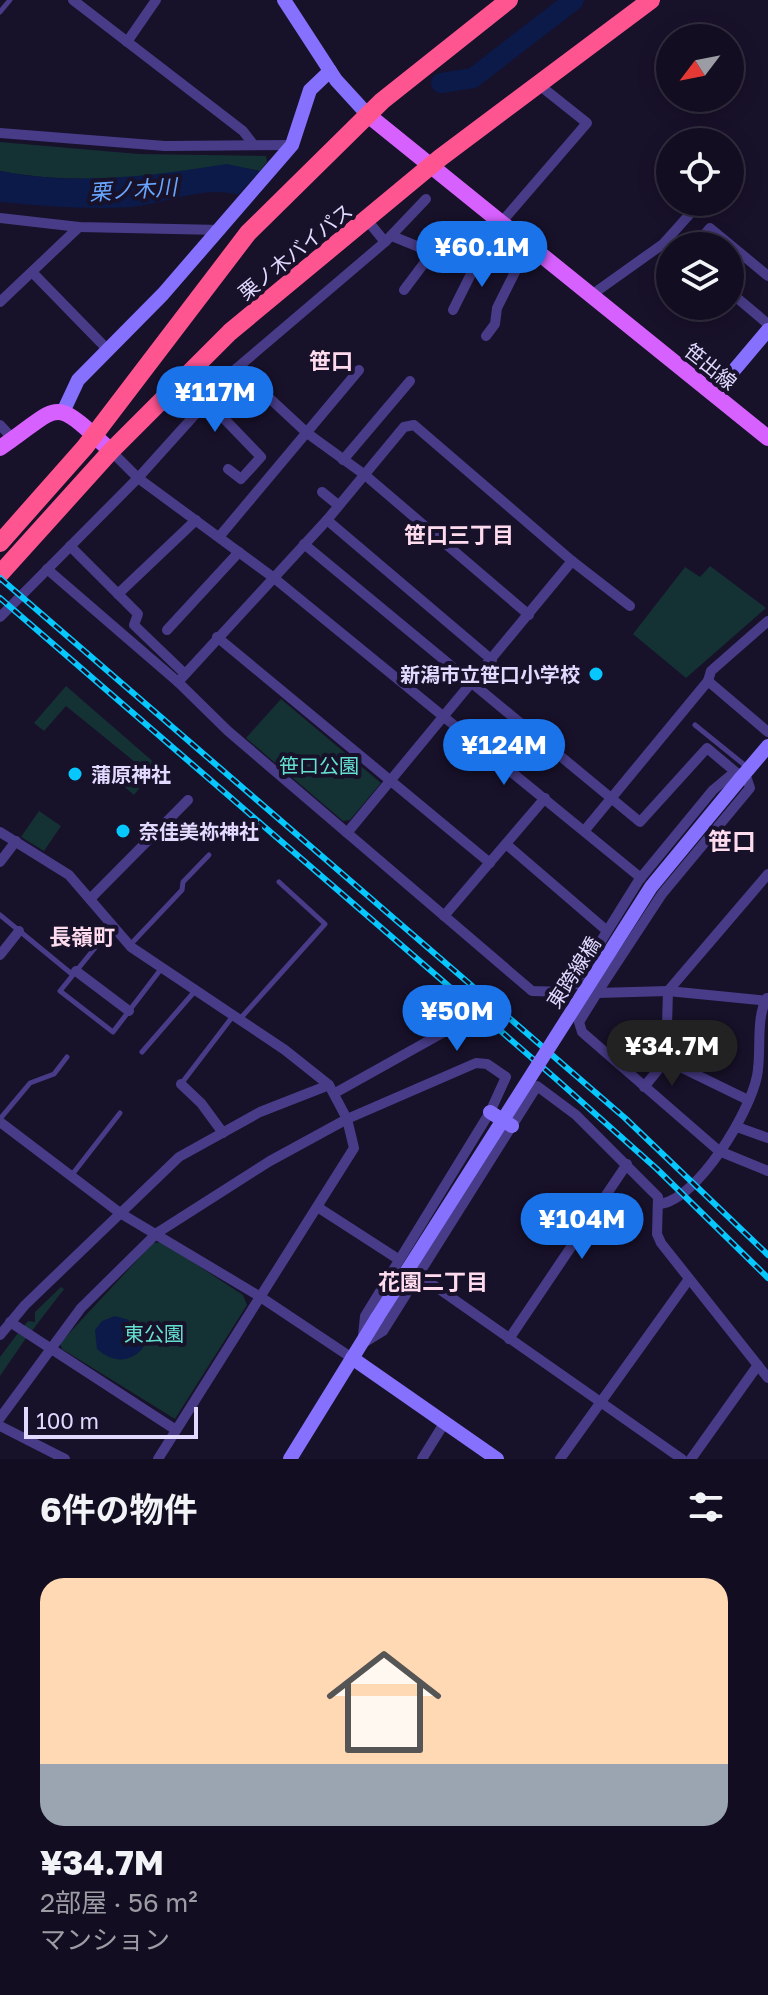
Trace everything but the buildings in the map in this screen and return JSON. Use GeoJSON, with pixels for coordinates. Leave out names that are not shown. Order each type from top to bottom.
{"type":"FeatureCollection","features":[{"type":"Feature","properties":{"kind":"highway","name":"栗ノ木バイパス"},"geometry":{"type":"LineString","coordinates":[[0,543],[94,434],[248,233],[368,115],[509,0]]}},
{"type":"Feature","properties":{"kind":"highway","name":"栗ノ木バイパス"},"geometry":{"type":"LineString","coordinates":[[0,574],[111,451],[230,332],[430,167],[651,0]]}},
{"type":"Feature","properties":{"kind":"main road","name":"笹出線"},"geometry":{"type":"LineString","coordinates":[[368,115],[768,438]]}},
{"type":"Feature","properties":{"kind":"main road"},"geometry":{"type":"LineString","coordinates":[[7,443],[44,414],[63,412],[80,420],[111,451]]}},
{"type":"Feature","properties":{"kind":"street"},"geometry":{"type":"LineString","coordinates":[[73,0],[243,131],[253,144]]}},
{"type":"Feature","properties":{"kind":"street"},"geometry":{"type":"LineString","coordinates":[[127,42],[156,0]]}},
{"type":"Feature","properties":{"kind":"street"},"geometry":{"type":"LineString","coordinates":[[288,2],[330,71],[350,99],[368,115]]}},
{"type":"Feature","properties":{"kind":"street"},"geometry":{"type":"LineString","coordinates":[[63,412],[78,380],[221,230],[274,169],[292,145],[310,90],[330,71]]}},
{"type":"Feature","properties":{"kind":"street"},"geometry":{"type":"LineString","coordinates":[[453,310],[500,224],[587,123],[538,84]]}},
{"type":"Feature","properties":{"kind":"street"},"geometry":{"type":"LineString","coordinates":[[0,133],[165,146],[292,145]]}},
{"type":"Feature","properties":{"kind":"street"},"geometry":{"type":"LineString","coordinates":[[0,617],[138,478],[237,368],[389,239],[426,199]]}},
{"type":"Feature","properties":{"kind":"street"},"geometry":{"type":"LineString","coordinates":[[590,296],[663,244],[688,216]]}},
{"type":"Feature","properties":{"kind":"street"},"geometry":{"type":"LineString","coordinates":[[0,218],[79,227],[221,230]]}},
{"type":"Feature","properties":{"kind":"street"},"geometry":{"type":"LineString","coordinates":[[367,220],[389,239],[434,250],[481,254],[495,260]]}},
{"type":"Feature","properties":{"kind":"street"},"geometry":{"type":"LineString","coordinates":[[0,302],[79,227]]}},
{"type":"Feature","properties":{"kind":"street"},"geometry":{"type":"LineString","coordinates":[[486,336],[495,324],[497,308],[528,246]]}},
{"type":"Feature","properties":{"kind":"street"},"geometry":{"type":"LineString","coordinates":[[404,290],[434,250]]}},
{"type":"Feature","properties":{"kind":"street"},"geometry":{"type":"LineString","coordinates":[[744,256],[768,276]]}},
{"type":"Feature","properties":{"kind":"street"},"geometry":{"type":"LineString","coordinates":[[32,272],[108,350]]}},
{"type":"Feature","properties":{"kind":"street"},"geometry":{"type":"LineString","coordinates":[[714,394],[768,327],[744,305]]}},
{"type":"Feature","properties":{"kind":"street"},"geometry":{"type":"LineString","coordinates":[[237,368],[307,433],[365,475],[529,615]]}},
{"type":"Feature","properties":{"kind":"street"},"geometry":{"type":"LineString","coordinates":[[219,537],[359,370]]}},
{"type":"Feature","properties":{"kind":"street"},"geometry":{"type":"LineString","coordinates":[[343,460],[410,381]]}},
{"type":"Feature","properties":{"kind":"street"},"geometry":{"type":"LineString","coordinates":[[208,402],[261,457],[241,479],[228,469]]}},
{"type":"Feature","properties":{"kind":"street"},"geometry":{"type":"LineString","coordinates":[[0,425],[7,443]]}},
{"type":"Feature","properties":{"kind":"street"},"geometry":{"type":"LineString","coordinates":[[181,677],[327,520],[404,427],[414,425],[572,561],[630,606]]}},
{"type":"Feature","properties":{"kind":"street"},"geometry":{"type":"LineString","coordinates":[[111,451],[138,478],[274,578],[641,878]]}},
{"type":"Feature","properties":{"kind":"street"},"geometry":{"type":"LineString","coordinates":[[322,492],[338,505]]}},
{"type":"Feature","properties":{"kind":"street"},"geometry":{"type":"LineString","coordinates":[[118,594],[196,520]]}},
{"type":"Feature","properties":{"kind":"street"},"geometry":{"type":"LineString","coordinates":[[327,520],[492,660]]}},
{"type":"Feature","properties":{"kind":"street"},"geometry":{"type":"LineString","coordinates":[[304,544],[640,822],[707,748],[743,774],[750,788],[662,894],[579,1022],[582,1032],[719,1151],[768,1171]]}},
{"type":"Feature","properties":{"kind":"street"},"geometry":{"type":"LineString","coordinates":[[70,546],[138,614],[134,625],[228,731],[532,991],[565,992],[575,983],[641,878],[713,790],[731,775],[743,774]]}},
{"type":"Feature","properties":{"kind":"street"},"geometry":{"type":"LineString","coordinates":[[167,630],[239,552]]}},
{"type":"Feature","properties":{"kind":"street"},"geometry":{"type":"LineString","coordinates":[[347,833],[473,685],[572,561]]}},
{"type":"Feature","properties":{"kind":"street"},"geometry":{"type":"LineString","coordinates":[[47,569],[181,677]]}},
{"type":"Feature","properties":{"kind":"street"},"geometry":{"type":"LineString","coordinates":[[585,830],[708,681],[711,671],[768,621]]}},
{"type":"Feature","properties":{"kind":"street"},"geometry":{"type":"LineString","coordinates":[[217,637],[389,783],[490,863]]}},
{"type":"Feature","properties":{"kind":"street"},"geometry":{"type":"LineString","coordinates":[[708,681],[768,732]]}},
{"type":"Feature","properties":{"kind":"street","name":"東跨線橋"},"geometry":{"type":"LineString","coordinates":[[290,1459],[651,887],[768,746]]}},
{"type":"Feature","properties":{"kind":"street"},"geometry":{"type":"LineString","coordinates":[[444,916],[545,798]]}},
{"type":"Feature","properties":{"kind":"street"},"geometry":{"type":"LineString","coordinates":[[90,899],[188,800]]}},
{"type":"Feature","properties":{"kind":"street"},"geometry":{"type":"LineString","coordinates":[[0,832],[69,875],[112,927],[161,969],[236,1018],[332,1089],[347,1119],[354,1148],[158,1459]]}},
{"type":"Feature","properties":{"kind":"street"},"geometry":{"type":"LineString","coordinates":[[0,862],[16,841]]}},
{"type":"Feature","properties":{"kind":"street"},"geometry":{"type":"LineString","coordinates":[[506,844],[606,930]]}},
{"type":"Feature","properties":{"kind":"street"},"geometry":{"type":"LineString","coordinates":[[644,1087],[666,1060],[668,991],[768,874]]}},
{"type":"Feature","properties":{"kind":"street"},"geometry":{"type":"LineString","coordinates":[[0,955],[19,931]]}},
{"type":"Feature","properties":{"kind":"street"},"geometry":{"type":"LineString","coordinates":[[75,973],[129,1011]]}},
{"type":"Feature","properties":{"kind":"street"},"geometry":{"type":"LineString","coordinates":[[575,983],[597,993],[668,991],[767,999],[763,1080],[748,1100],[737,1127],[719,1151],[677,1200],[660,1204]]}},
{"type":"Feature","properties":{"kind":"street"},"geometry":{"type":"LineString","coordinates":[[0,1335],[179,1157],[260,1112],[332,1089],[455,1026]]}},
{"type":"Feature","properties":{"kind":"street"},"geometry":{"type":"LineString","coordinates":[[666,1060],[748,1100]]}},
{"type":"Feature","properties":{"kind":"street"},"geometry":{"type":"LineString","coordinates":[[0,1418],[81,1308],[157,1233],[270,1161],[347,1119],[476,1063],[487,1064],[506,1077],[490,1112],[365,1316],[363,1343]]}},
{"type":"Feature","properties":{"kind":"street"},"geometry":{"type":"LineString","coordinates":[[181,1084],[201,1103],[223,1133]]}},
{"type":"Feature","properties":{"kind":"street"},"geometry":{"type":"LineString","coordinates":[[363,1343],[383,1331],[537,1086],[576,1115],[627,1164],[660,1204],[657,1234],[768,1378]]}},
{"type":"Feature","properties":{"kind":"street"},"geometry":{"type":"LineString","coordinates":[[490,1112],[512,1126]]}},
{"type":"Feature","properties":{"kind":"street"},"geometry":{"type":"LineString","coordinates":[[0,1120],[120,1213],[259,1296],[497,1459]]}},
{"type":"Feature","properties":{"kind":"street"},"geometry":{"type":"LineString","coordinates":[[737,1127],[768,1138]]}},
{"type":"Feature","properties":{"kind":"street"},"geometry":{"type":"LineString","coordinates":[[509,1339],[627,1164]]}},
{"type":"Feature","properties":{"kind":"street"},"geometry":{"type":"LineString","coordinates":[[319,1208],[398,1259]]}},
{"type":"Feature","properties":{"kind":"street"},"geometry":{"type":"LineString","coordinates":[[419,1275],[682,1459]]}},
{"type":"Feature","properties":{"kind":"street"},"geometry":{"type":"LineString","coordinates":[[560,1459],[689,1279]]}},
{"type":"Feature","properties":{"kind":"street"},"geometry":{"type":"LineString","coordinates":[[10,1322],[176,1430]]}},
{"type":"Feature","properties":{"kind":"street"},"geometry":{"type":"LineString","coordinates":[[691,1459],[758,1365]]}},
{"type":"Feature","properties":{"kind":"street"},"geometry":{"type":"LineString","coordinates":[[422,1459],[445,1422]]}},
{"type":"Feature","properties":{"kind":"street"},"geometry":{"type":"LineString","coordinates":[[0,1426],[65,1459]]}},
{"type":"Feature","properties":{"kind":"lane"},"geometry":{"type":"LineString","coordinates":[[0,12],[10,0]]}},
{"type":"Feature","properties":{"kind":"lane"},"geometry":{"type":"LineString","coordinates":[[695,725],[743,774]]}},
{"type":"Feature","properties":{"kind":"lane"},"geometry":{"type":"LineString","coordinates":[[130,945],[209,855]]}},
{"type":"Feature","properties":{"kind":"lane"},"geometry":{"type":"LineString","coordinates":[[641,878],[662,894]]}},
{"type":"Feature","properties":{"kind":"lane"},"geometry":{"type":"LineString","coordinates":[[181,1084],[236,1018],[325,924],[279,882]]}},
{"type":"Feature","properties":{"kind":"lane"},"geometry":{"type":"LineString","coordinates":[[0,915],[75,973]]}},
{"type":"Feature","properties":{"kind":"lane"},"geometry":{"type":"LineString","coordinates":[[112,927],[60,991],[113,1032],[161,969]]}},
{"type":"Feature","properties":{"kind":"lane"},"geometry":{"type":"LineString","coordinates":[[142,1052],[195,991]]}},
{"type":"Feature","properties":{"kind":"lane"},"geometry":{"type":"LineString","coordinates":[[0,1120],[30,1083],[54,1074],[67,1057]]}},
{"type":"Feature","properties":{"kind":"lane"},"geometry":{"type":"LineString","coordinates":[[71,1176],[120,1113]]}},
{"type":"Feature","properties":{"kind":"lane"},"geometry":{"type":"LineString","coordinates":[[437,1198],[458,1211]]}},
{"type":"Feature","properties":{"kind":"green space"},"geometry":{"type":"Polygon","coordinates":[[[0,142],[139,154],[266,156],[267,162],[260,171],[220,167],[116,178],[39,177],[0,171],[0,142]]]}},
{"type":"Feature","properties":{"kind":"green space"},"geometry":{"type":"Polygon","coordinates":[[[710,566],[766,608],[686,678],[633,634],[685,567],[700,577],[710,566]]]}},
{"type":"Feature","properties":{"kind":"green space"},"geometry":{"type":"Polygon","coordinates":[[[66,686],[157,765],[134,795],[120,783],[135,762],[66,706],[44,731],[34,723],[66,686]]]}},
{"type":"Feature","properties":{"kind":"green space","name":"笹口公園"},"geometry":{"type":"Polygon","coordinates":[[[281,699],[381,783],[350,820],[343,821],[246,738],[281,699]]]}},
{"type":"Feature","properties":{"kind":"green space"},"geometry":{"type":"Polygon","coordinates":[[[39,811],[61,826],[44,851],[21,837],[39,811]]]}},
{"type":"Feature","properties":{"kind":"green space","name":"東公園"},"geometry":{"type":"Polygon","coordinates":[[[162,1242],[243,1295],[247,1305],[175,1419],[62,1349],[60,1343],[153,1243],[162,1242]]]}},
{"type":"Feature","properties":{"kind":"green space"},"geometry":{"type":"Polygon","coordinates":[[[61,1287],[64,1289],[31,1332],[23,1327],[28,1321],[35,1322],[35,1312],[61,1287]]]}},
{"type":"Feature","properties":{"kind":"green space"},"geometry":{"type":"Polygon","coordinates":[[[18,1333],[26,1338],[0,1376],[0,1357],[18,1333]]]}},
{"type":"Feature","properties":{"kind":"water"},"geometry":{"type":"Polygon","coordinates":[[[227,164],[260,171],[238,195],[212,192],[116,208],[0,202],[0,171],[85,179],[227,164]]]}},
{"type":"Feature","properties":{"kind":"water"},"geometry":{"type":"Polygon","coordinates":[[[115,1316],[129,1320],[133,1338],[143,1348],[126,1359],[114,1359],[97,1349],[95,1330],[102,1321],[115,1316]]]}},
{"type":"Feature","properties":{"kind":"waterway","name":"栗ノ木川"},"geometry":{"type":"LineString","coordinates":[[441,83],[473,78],[574,0]]}},
{"type":"Feature","properties":{"kind":"railway"},"geometry":{"type":"LineString","coordinates":[[0,578],[625,1118],[768,1255]]}},
{"type":"Feature","properties":{"kind":"railway"},"geometry":{"type":"LineString","coordinates":[[0,598],[555,1078],[657,1169],[768,1278]]}},
{"type":"Feature","properties":{"kind":"place","name":"新潟市立笹口小学校"},"geometry":{"type":"Point","coordinates":[596,674]}},
{"type":"Feature","properties":{"kind":"place","name":"蒲原神社"},"geometry":{"type":"Point","coordinates":[75,774]}},
{"type":"Feature","properties":{"kind":"place","name":"奈佳美祢神社"},"geometry":{"type":"Point","coordinates":[123,831]}},
{"type":"Feature","properties":{"kind":"district","name":"笹口"},"geometry":{"type":"Point","coordinates":[331,360]}},
{"type":"Feature","properties":{"kind":"district","name":"笹口三丁目"},"geometry":{"type":"Point","coordinates":[459,534]}},
{"type":"Feature","properties":{"kind":"district","name":"笹口"},"geometry":{"type":"Point","coordinates":[732,840]}},
{"type":"Feature","properties":{"kind":"district","name":"長嶺町"},"geometry":{"type":"Point","coordinates":[82,936]}},
{"type":"Feature","properties":{"kind":"district","name":"花園二丁目"},"geometry":{"type":"Point","coordinates":[433,1281]}}]}
